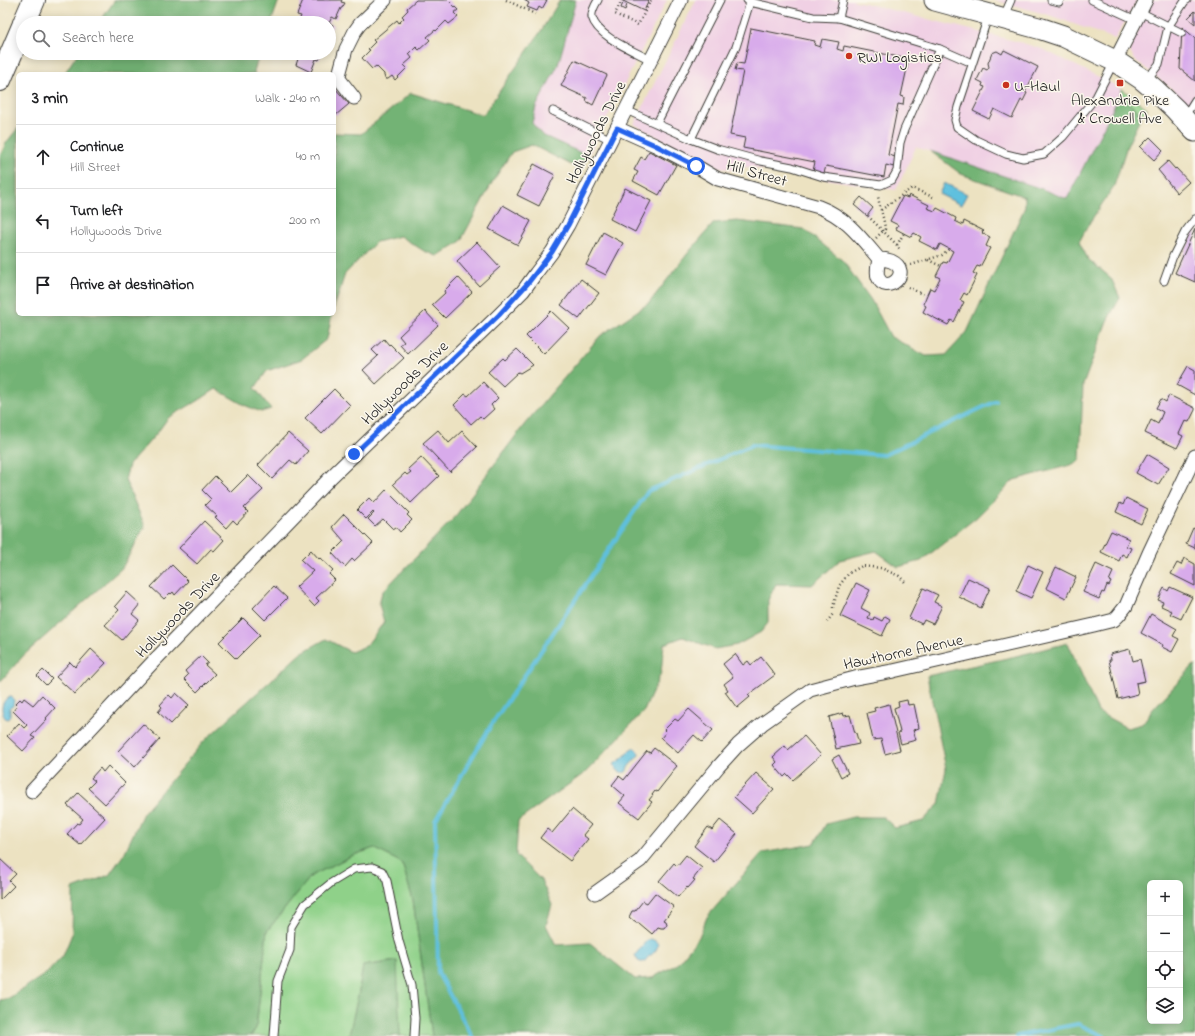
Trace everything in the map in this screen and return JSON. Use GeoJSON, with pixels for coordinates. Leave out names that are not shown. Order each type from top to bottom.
{"type":"FeatureCollection","features":[{"type":"Feature","properties":{"kind":"highway"},"geometry":{"type":"LineString","coordinates":[[27,16],[34,0]]}},
{"type":"Feature","properties":{"kind":"highway"},"geometry":{"type":"LineString","coordinates":[[0,80],[16,42]]}},
{"type":"Feature","properties":{"kind":"main road"},"geometry":{"type":"LineString","coordinates":[[941,1],[1001,11],[1042,29],[1063,36],[1115,61],[1146,81],[1189,125]]}},
{"type":"Feature","properties":{"kind":"street"},"geometry":{"type":"LineString","coordinates":[[354,98],[340,80],[339,75],[346,49],[360,24],[384,0]]}},
{"type":"Feature","properties":{"kind":"street","name":"Hollywoods Drive"},"geometry":{"type":"LineString","coordinates":[[32,792],[153,662],[332,476],[499,315],[522,290],[552,252],[568,225],[681,0]]}},
{"type":"Feature","properties":{"kind":"street"},"geometry":{"type":"LineString","coordinates":[[1115,61],[1146,0]]}},
{"type":"Feature","properties":{"kind":"street","name":"Hill Street"},"geometry":{"type":"LineString","coordinates":[[617,128],[655,145],[718,179],[830,211],[843,219],[879,258]]}},
{"type":"Feature","properties":{"kind":"street","name":"Hawthorne Avenue"},"geometry":{"type":"LineString","coordinates":[[595,892],[640,861],[738,745],[762,724],[810,690],[855,678],[893,671],[1108,622],[1118,616],[1126,606],[1149,552],[1195,456]]}},
{"type":"Feature","properties":{"kind":"lane"},"geometry":{"type":"LineString","coordinates":[[598,0],[592,17],[600,31],[608,38],[651,60]]}},
{"type":"Feature","properties":{"kind":"lane"},"geometry":{"type":"LineString","coordinates":[[657,123],[718,1],[720,0]]}},
{"type":"Feature","properties":{"kind":"lane"},"geometry":{"type":"LineString","coordinates":[[839,18],[843,0]]}},
{"type":"Feature","properties":{"kind":"lane"},"geometry":{"type":"LineString","coordinates":[[1051,0],[1059,2],[1060,0]]}},
{"type":"Feature","properties":{"kind":"lane"},"geometry":{"type":"LineString","coordinates":[[1092,0],[1182,33]]}},
{"type":"Feature","properties":{"kind":"lane"},"geometry":{"type":"LineString","coordinates":[[1146,81],[1159,64],[1168,28],[1187,0]]}},
{"type":"Feature","properties":{"kind":"lane"},"geometry":{"type":"LineString","coordinates":[[691,139],[736,47],[749,1],[813,17],[839,18],[940,49],[972,63]]}},
{"type":"Feature","properties":{"kind":"lane"},"geometry":{"type":"LineString","coordinates":[[1001,11],[972,63],[955,120],[957,127],[976,140],[1006,154],[1023,158],[1044,154],[1063,137],[1096,97],[1115,61]]}},
{"type":"Feature","properties":{"kind":"lane"},"geometry":{"type":"LineString","coordinates":[[626,110],[717,149],[761,161],[792,167],[824,177],[881,185],[892,180],[897,171],[900,143],[904,130],[940,49]]}},
{"type":"Feature","properties":{"kind":"lane"},"geometry":{"type":"LineString","coordinates":[[1189,125],[1195,100]]}},
{"type":"Feature","properties":{"kind":"lane"},"geometry":{"type":"LineString","coordinates":[[553,111],[611,140]]}},
{"type":"Feature","properties":{"kind":"lane"},"geometry":{"type":"LineString","coordinates":[[1164,281],[1173,256],[1185,232],[1195,219]]}},
{"type":"Feature","properties":{"kind":"lane"},"geometry":{"type":"LineString","coordinates":[[274,1036],[278,981],[290,950],[291,927],[305,904],[330,883],[354,869],[372,867],[382,871],[387,881],[399,940],[412,985],[415,1018],[414,1036]]}},
{"type":"Feature","properties":{"kind":"path"},"geometry":{"type":"LineString","coordinates":[[506,0],[535,14]]}},
{"type":"Feature","properties":{"kind":"path"},"geometry":{"type":"LineString","coordinates":[[622,0],[615,14],[638,25],[651,0]]}},
{"type":"Feature","properties":{"kind":"path"},"geometry":{"type":"LineString","coordinates":[[881,210],[912,188],[933,197]]}},
{"type":"Feature","properties":{"kind":"path"},"geometry":{"type":"LineString","coordinates":[[868,246],[884,230],[884,219],[879,204],[878,190]]}},
{"type":"Feature","properties":{"kind":"path"},"geometry":{"type":"LineString","coordinates":[[897,245],[904,233]]}},
{"type":"Feature","properties":{"kind":"path"},"geometry":{"type":"LineString","coordinates":[[909,265],[942,255],[949,249]]}},
{"type":"Feature","properties":{"kind":"path"},"geometry":{"type":"LineString","coordinates":[[927,260],[941,266]]}},
{"type":"Feature","properties":{"kind":"path"},"geometry":{"type":"LineString","coordinates":[[906,286],[926,296]]}},
{"type":"Feature","properties":{"kind":"path"},"geometry":{"type":"LineString","coordinates":[[827,622],[833,614],[833,607],[839,586],[849,573],[862,566],[881,568],[899,576],[905,582]]}},
{"type":"Feature","properties":{"kind":"shaded area"},"geometry":{"type":"Polygon","coordinates":[[[576,0],[667,0],[588,156],[542,135],[532,123],[536,107],[558,65],[576,0]]]}},
{"type":"Feature","properties":{"kind":"shaded area"},"geometry":{"type":"Polygon","coordinates":[[[696,0],[852,0],[1042,49],[1122,89],[1067,199],[1042,189],[916,147],[896,190],[741,166],[740,172],[704,163],[634,124],[696,0]]]}},
{"type":"Feature","properties":{"kind":"shaded area"},"geometry":{"type":"Polygon","coordinates":[[[994,0],[1137,0],[1115,39],[1049,15],[994,0]]]}},
{"type":"Feature","properties":{"kind":"shaded area"},"geometry":{"type":"Polygon","coordinates":[[[1153,0],[1195,0],[1195,113],[1174,91],[1134,59],[1130,52],[1135,37],[1153,0]]]}},
{"type":"Feature","properties":{"kind":"green space"},"geometry":{"type":"Polygon","coordinates":[[[115,0],[279,0],[273,16],[104,16],[115,0]]]}},
{"type":"Feature","properties":{"kind":"green space"},"geometry":{"type":"Polygon","coordinates":[[[560,0],[576,0],[558,65],[536,107],[532,123],[542,135],[588,156],[581,170],[532,145],[512,152],[493,181],[460,242],[437,256],[424,251],[400,236],[376,242],[345,274],[336,302],[336,133],[361,134],[411,93],[483,115],[541,31],[560,0]]]}},
{"type":"Feature","properties":{"kind":"green space"},"geometry":{"type":"Polygon","coordinates":[[[73,60],[258,60],[254,72],[65,72],[73,60]]]}},
{"type":"Feature","properties":{"kind":"green space"},"geometry":{"type":"Polygon","coordinates":[[[1122,89],[1147,108],[1142,115],[1120,95],[1122,89]]]}},
{"type":"Feature","properties":{"kind":"green space"},"geometry":{"type":"Polygon","coordinates":[[[1120,95],[1142,115],[1127,146],[1114,186],[1090,222],[1079,242],[1088,259],[1111,278],[1120,298],[1107,321],[1083,385],[1080,460],[1071,465],[1014,480],[977,517],[921,561],[898,567],[876,551],[840,560],[812,585],[776,584],[768,600],[768,623],[761,632],[737,645],[715,649],[683,637],[664,644],[661,673],[644,711],[586,772],[518,821],[516,855],[541,880],[552,905],[546,925],[556,945],[590,943],[635,979],[652,978],[677,964],[699,937],[707,917],[762,853],[814,844],[826,824],[853,817],[883,817],[895,828],[923,821],[939,804],[946,769],[927,676],[1068,643],[1098,712],[1127,728],[1142,724],[1153,709],[1195,664],[1195,1036],[432,1036],[413,900],[402,863],[374,848],[351,856],[311,876],[267,931],[256,1028],[251,1036],[0,1036],[0,1000],[9,998],[47,973],[63,956],[72,934],[73,889],[109,875],[124,854],[143,813],[204,741],[301,653],[326,639],[351,652],[366,646],[384,622],[379,604],[382,592],[454,518],[524,425],[600,336],[649,303],[688,253],[714,223],[737,221],[804,229],[843,261],[871,300],[891,337],[926,356],[946,355],[967,332],[1025,207],[1025,197],[961,174],[930,151],[1067,199],[1120,95]]]}},
{"type":"Feature","properties":{"kind":"green space"},"geometry":{"type":"Polygon","coordinates":[[[16,130],[16,316],[332,316],[327,339],[302,359],[267,371],[255,388],[271,409],[261,412],[244,405],[216,389],[168,418],[129,465],[125,480],[145,526],[122,568],[24,655],[0,682],[0,156],[6,143],[16,130]]]}},
{"type":"Feature","properties":{"kind":"green space"},"geometry":{"type":"Polygon","coordinates":[[[374,848],[402,863],[413,900],[432,1036],[400,1036],[396,961],[363,966],[349,1036],[251,1036],[256,1028],[267,931],[311,876],[351,856],[374,848]]]}},
{"type":"Feature","properties":{"kind":"green space"},"geometry":{"type":"Polygon","coordinates":[[[397,961],[400,1036],[349,1036],[363,966],[397,961]]]}},
{"type":"Feature","properties":{"kind":"water"},"geometry":{"type":"Polygon","coordinates":[[[944,183],[967,194],[961,205],[939,194],[944,183]]]}},
{"type":"Feature","properties":{"kind":"water"},"geometry":{"type":"Polygon","coordinates":[[[10,696],[14,700],[13,706],[10,708],[10,716],[8,719],[3,715],[2,706],[5,700],[10,696]]]}},
{"type":"Feature","properties":{"kind":"water"},"geometry":{"type":"Polygon","coordinates":[[[632,748],[635,748],[639,755],[629,766],[626,772],[620,772],[614,764],[623,758],[632,748]]]}},
{"type":"Feature","properties":{"kind":"water"},"geometry":{"type":"Polygon","coordinates":[[[650,939],[656,942],[658,946],[657,948],[644,962],[638,961],[635,955],[646,941],[650,939]]]}},
{"type":"Feature","properties":{"kind":"building"},"geometry":{"type":"Polygon","coordinates":[[[303,0],[342,0],[341,2],[345,3],[336,19],[336,16],[297,15],[303,0]]]}},
{"type":"Feature","properties":{"kind":"building"},"geometry":{"type":"Polygon","coordinates":[[[416,0],[448,0],[458,10],[454,13],[458,17],[449,24],[446,21],[436,31],[435,30],[427,37],[430,40],[419,50],[416,47],[409,54],[412,58],[404,65],[407,68],[395,80],[392,76],[386,79],[384,74],[376,66],[372,69],[362,58],[375,42],[373,40],[397,20],[399,23],[404,18],[402,16],[408,10],[407,8],[416,0]]]}},
{"type":"Feature","properties":{"kind":"building"},"geometry":{"type":"Polygon","coordinates":[[[524,0],[547,0],[542,9],[539,7],[537,11],[527,7],[529,3],[524,0]]]}},
{"type":"Feature","properties":{"kind":"building"},"geometry":{"type":"Polygon","coordinates":[[[649,0],[644,11],[623,1],[649,0]]]}},
{"type":"Feature","properties":{"kind":"building"},"geometry":{"type":"Polygon","coordinates":[[[623,3],[627,5],[625,10],[621,8],[623,3]]]}},
{"type":"Feature","properties":{"kind":"building"},"geometry":{"type":"Polygon","coordinates":[[[1195,11],[1195,24],[1188,18],[1195,11]]]}},
{"type":"Feature","properties":{"kind":"building"},"geometry":{"type":"Polygon","coordinates":[[[1182,27],[1195,38],[1195,81],[1180,69],[1182,27]]]}},
{"type":"Feature","properties":{"kind":"building"},"geometry":{"type":"Polygon","coordinates":[[[751,28],[815,41],[814,45],[820,47],[822,39],[839,42],[837,49],[843,51],[844,46],[909,59],[901,96],[904,97],[903,105],[898,104],[888,155],[896,157],[894,167],[886,165],[884,177],[826,166],[824,173],[813,171],[815,162],[743,148],[745,138],[730,135],[743,71],[735,70],[737,63],[744,64],[751,28]]]}},
{"type":"Feature","properties":{"kind":"building","name":"U-Haul"},"geometry":{"type":"Polygon","coordinates":[[[1004,50],[1038,67],[1025,92],[1027,93],[1023,101],[1021,100],[1012,118],[994,109],[989,119],[973,111],[985,87],[982,86],[983,83],[977,80],[983,68],[987,70],[989,67],[988,63],[992,53],[997,51],[1002,54],[1004,50]]]}},
{"type":"Feature","properties":{"kind":"building"},"geometry":{"type":"Polygon","coordinates":[[[298,60],[316,60],[311,72],[296,65],[298,60]]]}},
{"type":"Feature","properties":{"kind":"building"},"geometry":{"type":"Polygon","coordinates":[[[574,60],[607,75],[593,105],[586,101],[587,98],[561,86],[574,60]]]}},
{"type":"Feature","properties":{"kind":"building"},"geometry":{"type":"Polygon","coordinates":[[[336,89],[349,104],[336,115],[336,89]]]}},
{"type":"Feature","properties":{"kind":"building"},"geometry":{"type":"Polygon","coordinates":[[[1150,137],[1163,150],[1154,160],[1140,147],[1150,137]]]}},
{"type":"Feature","properties":{"kind":"building"},"geometry":{"type":"Polygon","coordinates":[[[649,151],[676,165],[659,195],[633,181],[638,172],[634,170],[641,157],[644,159],[649,151]]]}},
{"type":"Feature","properties":{"kind":"building"},"geometry":{"type":"Polygon","coordinates":[[[1168,161],[1189,182],[1177,193],[1158,170],[1168,161]]]}},
{"type":"Feature","properties":{"kind":"building"},"geometry":{"type":"Polygon","coordinates":[[[534,164],[555,175],[539,206],[517,195],[534,164]]]}},
{"type":"Feature","properties":{"kind":"building"},"geometry":{"type":"Polygon","coordinates":[[[625,188],[651,201],[635,232],[610,219],[625,188]]]}},
{"type":"Feature","properties":{"kind":"building"},"geometry":{"type":"Polygon","coordinates":[[[909,195],[929,205],[927,208],[935,211],[937,208],[956,218],[955,221],[963,225],[964,221],[984,231],[982,233],[990,237],[986,246],[990,248],[980,267],[977,266],[973,273],[977,275],[967,295],[964,293],[960,300],[964,302],[954,322],[951,320],[948,325],[923,312],[926,306],[923,304],[930,288],[934,290],[940,278],[936,276],[943,262],[947,263],[953,251],[940,244],[937,250],[919,241],[921,237],[914,233],[911,237],[896,229],[898,225],[890,221],[903,196],[908,198],[909,195]]]}},
{"type":"Feature","properties":{"kind":"building"},"geometry":{"type":"Polygon","coordinates":[[[861,197],[873,208],[867,216],[854,205],[861,197]]]}},
{"type":"Feature","properties":{"kind":"building"},"geometry":{"type":"Polygon","coordinates":[[[503,205],[531,221],[518,245],[489,229],[503,205]]]}},
{"type":"Feature","properties":{"kind":"building"},"geometry":{"type":"Polygon","coordinates":[[[1195,229],[1195,282],[1175,273],[1195,229]]]}},
{"type":"Feature","properties":{"kind":"building"},"geometry":{"type":"Polygon","coordinates":[[[603,232],[623,243],[606,275],[586,265],[603,232]]]}},
{"type":"Feature","properties":{"kind":"building"},"geometry":{"type":"Polygon","coordinates":[[[477,242],[500,267],[479,286],[457,261],[477,242]]]}},
{"type":"Feature","properties":{"kind":"building"},"geometry":{"type":"Polygon","coordinates":[[[458,277],[472,292],[445,318],[432,305],[445,293],[444,291],[458,277]]]}},
{"type":"Feature","properties":{"kind":"building"},"geometry":{"type":"Polygon","coordinates":[[[581,279],[599,293],[579,319],[561,305],[581,279]]]}},
{"type":"Feature","properties":{"kind":"building"},"geometry":{"type":"Polygon","coordinates":[[[425,311],[438,325],[408,354],[400,345],[404,342],[399,336],[425,311]]]}},
{"type":"Feature","properties":{"kind":"building"},"geometry":{"type":"Polygon","coordinates":[[[551,311],[569,328],[544,354],[526,336],[551,311]]]}},
{"type":"Feature","properties":{"kind":"building"},"geometry":{"type":"Polygon","coordinates":[[[384,339],[404,358],[376,384],[363,370],[378,356],[372,350],[384,339]]]}},
{"type":"Feature","properties":{"kind":"building"},"geometry":{"type":"Polygon","coordinates":[[[517,349],[533,365],[520,373],[518,372],[503,386],[488,372],[503,358],[505,360],[517,349]]]}},
{"type":"Feature","properties":{"kind":"building"},"geometry":{"type":"Polygon","coordinates":[[[1188,366],[1195,370],[1195,395],[1177,385],[1188,366]]]}},
{"type":"Feature","properties":{"kind":"building"},"geometry":{"type":"Polygon","coordinates":[[[483,382],[498,398],[491,405],[494,409],[483,419],[480,416],[471,424],[454,405],[465,394],[468,396],[483,382]]]}},
{"type":"Feature","properties":{"kind":"building"},"geometry":{"type":"Polygon","coordinates":[[[334,389],[350,405],[322,434],[305,418],[334,389]]]}},
{"type":"Feature","properties":{"kind":"building"},"geometry":{"type":"Polygon","coordinates":[[[1169,395],[1195,408],[1189,422],[1185,421],[1179,434],[1183,436],[1177,448],[1145,433],[1151,420],[1158,424],[1163,412],[1156,408],[1161,399],[1166,402],[1169,395]]]}},
{"type":"Feature","properties":{"kind":"building"},"geometry":{"type":"Polygon","coordinates":[[[438,430],[449,443],[462,431],[477,447],[450,472],[423,443],[438,430]]]}},
{"type":"Feature","properties":{"kind":"building"},"geometry":{"type":"Polygon","coordinates":[[[288,433],[308,451],[296,465],[290,460],[272,479],[258,465],[288,433]]]}},
{"type":"Feature","properties":{"kind":"building"},"geometry":{"type":"Polygon","coordinates":[[[1147,454],[1169,467],[1158,485],[1136,473],[1147,454]]]}},
{"type":"Feature","properties":{"kind":"building"},"geometry":{"type":"Polygon","coordinates":[[[421,457],[439,476],[411,503],[393,484],[405,473],[407,475],[411,472],[408,469],[421,457]]]}},
{"type":"Feature","properties":{"kind":"building"},"geometry":{"type":"Polygon","coordinates":[[[248,475],[263,490],[244,508],[248,512],[237,524],[233,520],[226,528],[215,517],[217,516],[205,505],[211,499],[202,490],[215,476],[231,492],[248,475]]]}},
{"type":"Feature","properties":{"kind":"building"},"geometry":{"type":"Polygon","coordinates":[[[386,490],[409,513],[407,515],[412,520],[400,532],[396,527],[393,529],[383,519],[375,526],[368,519],[374,513],[373,512],[366,519],[357,510],[369,498],[374,503],[386,490]]]}},
{"type":"Feature","properties":{"kind":"building"},"geometry":{"type":"Polygon","coordinates":[[[1126,498],[1148,509],[1141,524],[1116,512],[1120,503],[1123,505],[1126,498]]]}},
{"type":"Feature","properties":{"kind":"building"},"geometry":{"type":"Polygon","coordinates":[[[344,514],[373,543],[354,561],[352,559],[345,567],[332,553],[344,541],[332,527],[344,514]]]}},
{"type":"Feature","properties":{"kind":"building"},"geometry":{"type":"Polygon","coordinates":[[[204,521],[224,540],[214,551],[211,549],[197,564],[179,548],[204,521]]]}},
{"type":"Feature","properties":{"kind":"building"},"geometry":{"type":"Polygon","coordinates":[[[1193,528],[1195,529],[1195,548],[1186,544],[1193,528]]]}},
{"type":"Feature","properties":{"kind":"building"},"geometry":{"type":"Polygon","coordinates":[[[1111,531],[1129,539],[1126,546],[1131,548],[1127,557],[1122,554],[1119,561],[1101,552],[1111,531]]]}},
{"type":"Feature","properties":{"kind":"building"},"geometry":{"type":"Polygon","coordinates":[[[311,550],[319,559],[320,558],[333,570],[329,574],[335,580],[316,598],[319,601],[314,606],[296,587],[313,571],[301,560],[311,550]]]}},
{"type":"Feature","properties":{"kind":"building"},"geometry":{"type":"Polygon","coordinates":[[[1184,558],[1195,564],[1195,586],[1171,574],[1177,563],[1181,565],[1184,558]]]}},
{"type":"Feature","properties":{"kind":"building"},"geometry":{"type":"Polygon","coordinates":[[[1096,564],[1113,572],[1109,581],[1111,582],[1109,586],[1107,585],[1104,593],[1102,592],[1099,599],[1083,592],[1096,564]]]}},
{"type":"Feature","properties":{"kind":"building"},"geometry":{"type":"Polygon","coordinates":[[[172,565],[188,581],[175,595],[173,592],[171,594],[170,593],[164,599],[151,587],[172,565]]]}},
{"type":"Feature","properties":{"kind":"building"},"geometry":{"type":"Polygon","coordinates":[[[1028,565],[1043,572],[1031,598],[1016,591],[1028,565]]]}},
{"type":"Feature","properties":{"kind":"building"},"geometry":{"type":"Polygon","coordinates":[[[1056,567],[1076,577],[1066,598],[1046,588],[1056,567]]]}},
{"type":"Feature","properties":{"kind":"building"},"geometry":{"type":"Polygon","coordinates":[[[968,578],[990,588],[981,608],[959,597],[968,578]]]}},
{"type":"Feature","properties":{"kind":"building"},"geometry":{"type":"Polygon","coordinates":[[[856,583],[870,590],[861,608],[870,613],[868,618],[873,620],[874,617],[882,621],[885,616],[890,619],[882,636],[840,616],[856,583]]]}},
{"type":"Feature","properties":{"kind":"building"},"geometry":{"type":"Polygon","coordinates":[[[274,586],[287,598],[265,620],[253,608],[274,586]]]}},
{"type":"Feature","properties":{"kind":"building"},"geometry":{"type":"Polygon","coordinates":[[[1170,587],[1192,597],[1181,619],[1170,614],[1172,611],[1161,606],[1163,602],[1158,600],[1164,588],[1168,591],[1170,587]]]}},
{"type":"Feature","properties":{"kind":"building"},"geometry":{"type":"Polygon","coordinates":[[[923,588],[938,595],[934,602],[942,606],[933,624],[924,620],[922,624],[909,618],[923,588]]]}},
{"type":"Feature","properties":{"kind":"building"},"geometry":{"type":"Polygon","coordinates":[[[127,592],[140,604],[132,614],[139,620],[122,640],[105,625],[119,610],[115,606],[127,592]]]}},
{"type":"Feature","properties":{"kind":"building"},"geometry":{"type":"Polygon","coordinates":[[[1151,614],[1177,629],[1173,636],[1179,639],[1172,652],[1162,647],[1163,645],[1141,633],[1151,614]]]}},
{"type":"Feature","properties":{"kind":"building"},"geometry":{"type":"Polygon","coordinates":[[[243,618],[260,635],[236,659],[219,642],[243,618]]]}},
{"type":"Feature","properties":{"kind":"building"},"geometry":{"type":"Polygon","coordinates":[[[91,649],[106,663],[90,680],[89,678],[75,694],[56,677],[70,662],[75,667],[91,649]]]}},
{"type":"Feature","properties":{"kind":"building"},"geometry":{"type":"Polygon","coordinates":[[[1130,649],[1133,661],[1140,659],[1145,681],[1136,683],[1138,694],[1118,699],[1109,660],[1111,660],[1110,654],[1130,649]]]}},
{"type":"Feature","properties":{"kind":"building"},"geometry":{"type":"Polygon","coordinates":[[[735,654],[743,665],[748,661],[751,665],[761,657],[775,675],[748,695],[750,697],[737,708],[725,692],[728,690],[724,684],[733,677],[723,664],[735,654]]]}},
{"type":"Feature","properties":{"kind":"building"},"geometry":{"type":"Polygon","coordinates":[[[201,656],[208,663],[205,665],[215,674],[197,692],[184,679],[188,675],[185,671],[201,656]]]}},
{"type":"Feature","properties":{"kind":"building"},"geometry":{"type":"Polygon","coordinates":[[[43,670],[52,679],[46,685],[37,676],[43,670]]]}},
{"type":"Feature","properties":{"kind":"building"},"geometry":{"type":"Polygon","coordinates":[[[176,693],[189,705],[171,724],[158,712],[162,707],[160,705],[169,695],[172,698],[176,693]]]}},
{"type":"Feature","properties":{"kind":"building"},"geometry":{"type":"Polygon","coordinates":[[[42,695],[55,708],[31,736],[35,738],[23,751],[7,736],[19,723],[24,728],[27,725],[13,711],[17,706],[15,704],[20,699],[22,701],[24,698],[33,705],[42,695]]]}},
{"type":"Feature","properties":{"kind":"building"},"geometry":{"type":"Polygon","coordinates":[[[907,700],[908,705],[914,704],[919,728],[913,730],[916,740],[901,744],[898,733],[900,732],[894,708],[899,706],[898,702],[907,700]]]}},
{"type":"Feature","properties":{"kind":"building"},"geometry":{"type":"Polygon","coordinates":[[[889,704],[900,750],[885,754],[881,739],[873,740],[867,713],[875,711],[874,708],[889,704]]]}},
{"type":"Feature","properties":{"kind":"building"},"geometry":{"type":"Polygon","coordinates":[[[689,709],[713,730],[702,742],[694,735],[678,753],[661,738],[666,732],[664,730],[675,719],[678,721],[689,709]]]}},
{"type":"Feature","properties":{"kind":"building"},"geometry":{"type":"Polygon","coordinates":[[[843,713],[844,716],[850,715],[859,744],[836,749],[829,717],[843,713]]]}},
{"type":"Feature","properties":{"kind":"building"},"geometry":{"type":"Polygon","coordinates":[[[143,724],[160,739],[135,767],[118,751],[143,724]]]}},
{"type":"Feature","properties":{"kind":"building"},"geometry":{"type":"Polygon","coordinates":[[[804,736],[821,755],[793,780],[787,774],[784,777],[774,765],[777,762],[773,757],[785,746],[788,750],[804,736]]]}},
{"type":"Feature","properties":{"kind":"building"},"geometry":{"type":"Polygon","coordinates":[[[654,748],[677,766],[657,792],[655,791],[652,795],[649,800],[652,802],[639,818],[619,803],[625,796],[612,785],[619,776],[624,780],[647,751],[650,753],[654,748]]]}},
{"type":"Feature","properties":{"kind":"building"},"geometry":{"type":"Polygon","coordinates":[[[839,755],[848,773],[841,777],[832,759],[839,755]]]}},
{"type":"Feature","properties":{"kind":"building"},"geometry":{"type":"Polygon","coordinates":[[[108,766],[125,783],[105,804],[88,788],[95,781],[91,778],[100,768],[103,772],[108,766]]]}},
{"type":"Feature","properties":{"kind":"building"},"geometry":{"type":"Polygon","coordinates":[[[756,773],[774,789],[752,813],[734,797],[756,773]]]}},
{"type":"Feature","properties":{"kind":"building"},"geometry":{"type":"Polygon","coordinates":[[[78,793],[105,818],[80,845],[67,834],[83,819],[67,805],[78,793]]]}},
{"type":"Feature","properties":{"kind":"building"},"geometry":{"type":"Polygon","coordinates":[[[572,809],[591,825],[583,835],[588,839],[570,861],[540,838],[547,829],[552,833],[572,809]]]}},
{"type":"Feature","properties":{"kind":"building"},"geometry":{"type":"Polygon","coordinates":[[[720,820],[737,834],[714,862],[694,846],[708,827],[712,830],[720,820]]]}},
{"type":"Feature","properties":{"kind":"building"},"geometry":{"type":"Polygon","coordinates":[[[686,855],[702,868],[693,879],[695,880],[678,897],[659,881],[674,863],[677,866],[686,855]]]}},
{"type":"Feature","properties":{"kind":"building"},"geometry":{"type":"Polygon","coordinates":[[[0,859],[16,874],[9,881],[14,886],[0,900],[0,859]]]}},
{"type":"Feature","properties":{"kind":"building"},"geometry":{"type":"Polygon","coordinates":[[[655,893],[674,907],[664,920],[667,924],[664,928],[658,927],[652,934],[629,917],[632,911],[635,911],[643,901],[647,903],[655,893]]]}},
{"type":"Feature","properties":{"kind":"waterway"},"geometry":{"type":"LineString","coordinates":[[472,1036],[438,973],[435,821],[490,727],[648,491],[752,445],[884,455],[996,401]]}},
{"type":"Feature","properties":{"kind":"waterway"},"geometry":{"type":"LineString","coordinates":[[1017,1036],[1078,1024],[1104,1036]]}},
{"type":"Feature","properties":{"kind":"place","name":"RWI Logistics"},"geometry":{"type":"Point","coordinates":[849,56]}},
{"type":"Feature","properties":{"kind":"place","name":"Alexandria Pike & Crowell Ave"},"geometry":{"type":"Point","coordinates":[1120,83]}},
{"type":"Feature","properties":{"kind":"place","name":"U-Haul"},"geometry":{"type":"Point","coordinates":[1006,85]}},
{"type":"Feature","properties":{"kind":"route"},"geometry":{"type":"LineString","coordinates":[[354,454],[499,315],[528,283],[552,252],[568,225],[617,128],[696,166]]}}]}
